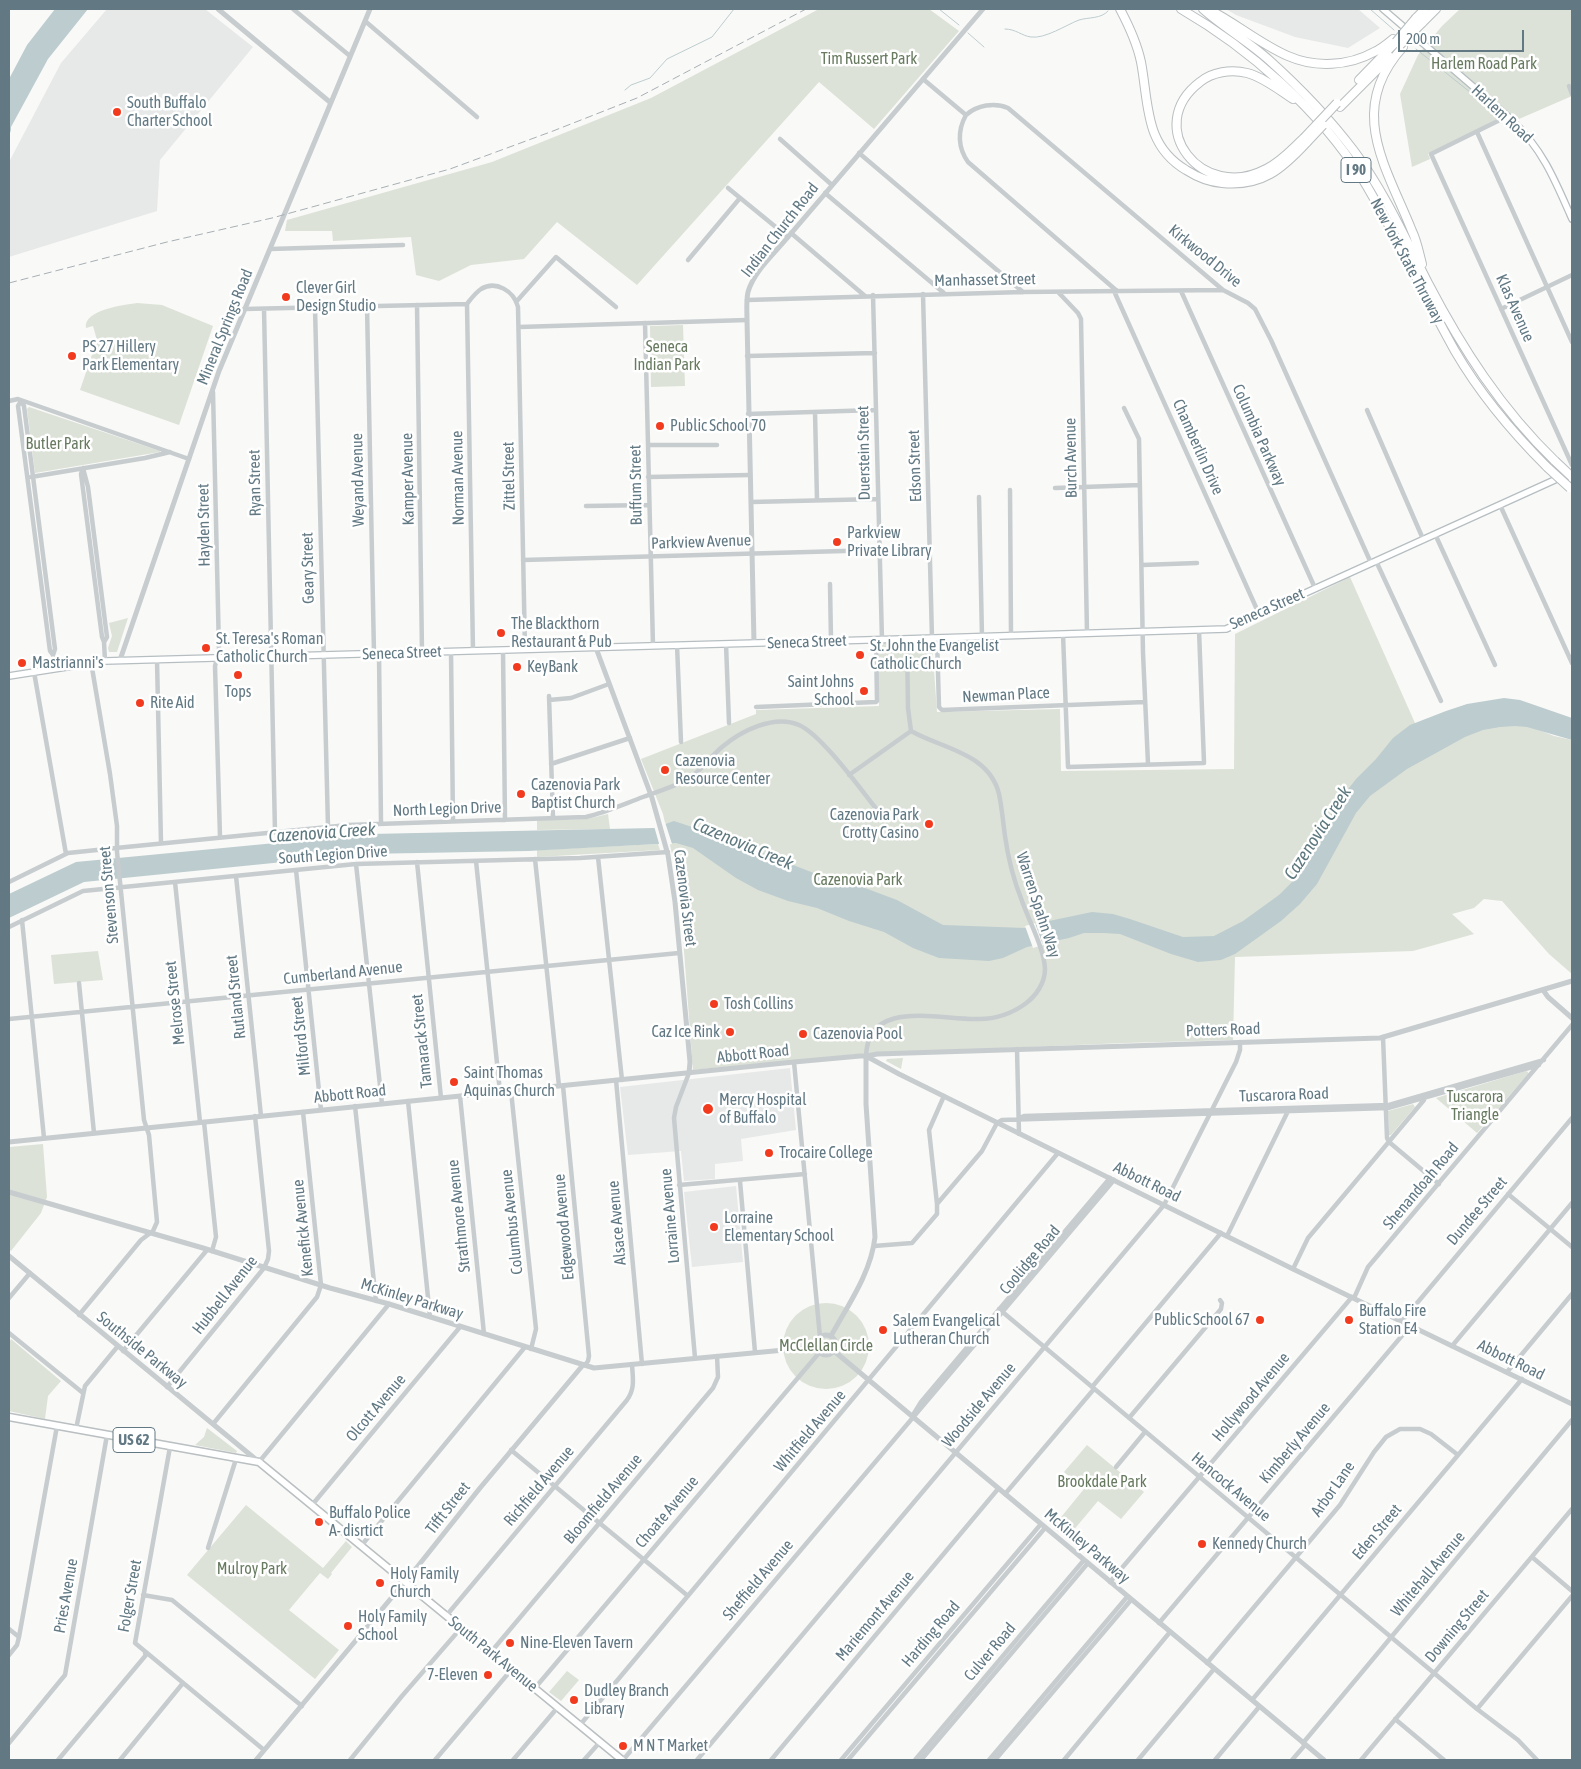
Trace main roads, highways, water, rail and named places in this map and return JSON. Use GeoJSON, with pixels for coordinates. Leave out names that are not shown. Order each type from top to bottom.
{"type":"FeatureCollection","features":[{"type":"Feature","properties":{"kind":"highway"},"geometry":{"type":"LineString","coordinates":[[1120,9],[1138,47],[1150,124],[1155,138],[1163,150],[1182,168],[1204,179],[1231,184],[1254,181],[1277,171],[1288,163],[1306,140],[1419,21],[1436,9]]}},
{"type":"Feature","properties":{"kind":"highway","name":"New York State Thruway"},"geometry":{"type":"LineString","coordinates":[[1180,9],[1240,48],[1280,81],[1318,121],[1361,177],[1456,351],[1478,386],[1523,443],[1571,489]]}},
{"type":"Feature","properties":{"kind":"highway"},"geometry":{"type":"LineString","coordinates":[[1204,9],[1227,18],[1287,56],[1313,63],[1348,62],[1398,43]]}},
{"type":"Feature","properties":{"kind":"highway","name":"New York State Thruway"},"geometry":{"type":"LineString","coordinates":[[1204,9],[1269,60],[1318,107],[1354,151],[1385,199],[1428,282],[1469,354],[1497,397],[1531,438],[1572,477]]}},
{"type":"Feature","properties":{"kind":"highway"},"geometry":{"type":"LineString","coordinates":[[1419,21],[1425,9]]}},
{"type":"Feature","properties":{"kind":"highway"},"geometry":{"type":"LineString","coordinates":[[1398,43],[1378,85],[1374,124],[1379,150],[1413,232],[1428,282]]}},
{"type":"Feature","properties":{"kind":"highway"},"geometry":{"type":"LineString","coordinates":[[1304,106],[1257,77],[1235,71],[1217,73],[1204,78],[1187,95],[1180,106],[1177,129],[1179,142],[1195,165],[1221,177],[1236,178],[1253,175],[1267,169],[1306,140]]}},
{"type":"Feature","properties":{"kind":"main road","name":"Harlem Road"},"geometry":{"type":"LineString","coordinates":[[1383,9],[1508,116],[1525,133],[1538,149],[1572,219]]}},
{"type":"Feature","properties":{"kind":"main road","name":"Seneca Street"},"geometry":{"type":"LineString","coordinates":[[9,676],[91,662],[120,660],[677,646],[1226,629],[1572,472]]}},
{"type":"Feature","properties":{"kind":"main road","name":"South Park Avenue"},"geometry":{"type":"LineString","coordinates":[[9,1417],[259,1462],[623,1760]]}},
{"type":"Feature","properties":{"kind":"waterway"},"geometry":{"type":"LineString","coordinates":[[625,90],[631,85],[650,78],[667,59],[712,37],[734,9]]}},
{"type":"Feature","properties":{"kind":"waterway"},"geometry":{"type":"LineString","coordinates":[[939,9],[959,25]]}},
{"type":"Feature","properties":{"kind":"waterway"},"geometry":{"type":"LineString","coordinates":[[1370,9],[1394,30]]}},
{"type":"Feature","properties":{"kind":"waterway"},"geometry":{"type":"LineString","coordinates":[[1005,29],[1031,37],[1043,36],[1079,20],[1102,15],[1108,11]]}},
{"type":"Feature","properties":{"kind":"waterway"},"geometry":{"type":"LineString","coordinates":[[968,33],[984,47]]}},
{"type":"Feature","properties":{"kind":"waterway"},"geometry":{"type":"LineString","coordinates":[[1416,49],[1485,104]]}},
{"type":"Feature","properties":{"kind":"railway"},"geometry":{"type":"LineString","coordinates":[[9,283],[167,242],[272,218],[450,169],[637,98],[806,9]]}},
{"type":"Feature","properties":{"kind":"place","name":"South Buffalo Charter School"},"geometry":{"type":"Point","coordinates":[117,112]}},
{"type":"Feature","properties":{"kind":"place","name":"Clever Girl Design Studio"},"geometry":{"type":"Point","coordinates":[286,297]}},
{"type":"Feature","properties":{"kind":"place","name":"PS 27 Hillery Park Elementary"},"geometry":{"type":"Point","coordinates":[72,356]}},
{"type":"Feature","properties":{"kind":"place","name":"Public School 70"},"geometry":{"type":"Point","coordinates":[660,426]}},
{"type":"Feature","properties":{"kind":"place","name":"Parkview Private Library"},"geometry":{"type":"Point","coordinates":[837,542]}},
{"type":"Feature","properties":{"kind":"place","name":"The Blackthorn Restaurant & Pub"},"geometry":{"type":"Point","coordinates":[501,633]}},
{"type":"Feature","properties":{"kind":"place","name":"St. Teresa's Roman Catholic Church"},"geometry":{"type":"Point","coordinates":[206,648]}},
{"type":"Feature","properties":{"kind":"place","name":"St. John the Evangelist Catholic Church"},"geometry":{"type":"Point","coordinates":[860,655]}},
{"type":"Feature","properties":{"kind":"place","name":"Mastrianni's"},"geometry":{"type":"Point","coordinates":[22,663]}},
{"type":"Feature","properties":{"kind":"place","name":"KeyBank"},"geometry":{"type":"Point","coordinates":[517,667]}},
{"type":"Feature","properties":{"kind":"place","name":"Tops"},"geometry":{"type":"Point","coordinates":[238,675]}},
{"type":"Feature","properties":{"kind":"place","name":"Saint Johns School"},"geometry":{"type":"Point","coordinates":[864,691]}},
{"type":"Feature","properties":{"kind":"place","name":"Rite Aid"},"geometry":{"type":"Point","coordinates":[140,703]}},
{"type":"Feature","properties":{"kind":"place","name":"Cazenovia Resource Center"},"geometry":{"type":"Point","coordinates":[665,770]}},
{"type":"Feature","properties":{"kind":"place","name":"Cazenovia Park Baptist Church"},"geometry":{"type":"Point","coordinates":[521,794]}},
{"type":"Feature","properties":{"kind":"place","name":"Cazenovia Park Crotty Casino"},"geometry":{"type":"Point","coordinates":[929,824]}},
{"type":"Feature","properties":{"kind":"place","name":"Tosh Collins"},"geometry":{"type":"Point","coordinates":[714,1004]}},
{"type":"Feature","properties":{"kind":"place","name":"Caz Ice Rink"},"geometry":{"type":"Point","coordinates":[730,1032]}},
{"type":"Feature","properties":{"kind":"place","name":"Cazenovia Pool"},"geometry":{"type":"Point","coordinates":[803,1034]}},
{"type":"Feature","properties":{"kind":"place","name":"Saint Thomas Aquinas Church"},"geometry":{"type":"Point","coordinates":[454,1082]}},
{"type":"Feature","properties":{"kind":"place","name":"Mercy Hospital of Buffalo"},"geometry":{"type":"Point","coordinates":[708,1109]}},
{"type":"Feature","properties":{"kind":"place","name":"Trocaire College"},"geometry":{"type":"Point","coordinates":[769,1153]}},
{"type":"Feature","properties":{"kind":"place","name":"Lorraine Elementary School"},"geometry":{"type":"Point","coordinates":[714,1227]}},
{"type":"Feature","properties":{"kind":"place","name":"Public School 67"},"geometry":{"type":"Point","coordinates":[1260,1320]}},
{"type":"Feature","properties":{"kind":"place","name":"Buffalo Fire Station E4"},"geometry":{"type":"Point","coordinates":[1349,1320]}},
{"type":"Feature","properties":{"kind":"place","name":"Salem Evangelical Lutheran Church"},"geometry":{"type":"Point","coordinates":[883,1330]}},
{"type":"Feature","properties":{"kind":"place","name":"Buffalo Police A- disrtict"},"geometry":{"type":"Point","coordinates":[319,1522]}},
{"type":"Feature","properties":{"kind":"place","name":"Kennedy Church"},"geometry":{"type":"Point","coordinates":[1202,1544]}},
{"type":"Feature","properties":{"kind":"place","name":"Holy Family Church"},"geometry":{"type":"Point","coordinates":[380,1583]}},
{"type":"Feature","properties":{"kind":"place","name":"Holy Family School"},"geometry":{"type":"Point","coordinates":[348,1626]}},
{"type":"Feature","properties":{"kind":"place","name":"Nine-Eleven Tavern"},"geometry":{"type":"Point","coordinates":[510,1643]}},
{"type":"Feature","properties":{"kind":"place","name":"7-Eleven"},"geometry":{"type":"Point","coordinates":[488,1675]}},
{"type":"Feature","properties":{"kind":"place","name":"Dudley Branch Library"},"geometry":{"type":"Point","coordinates":[574,1700]}},
{"type":"Feature","properties":{"kind":"place","name":"M N T Market"},"geometry":{"type":"Point","coordinates":[623,1746]}},
{"type":"Feature","properties":{"kind":"park label","name":"Tim Russert Park"},"geometry":{"type":"Point","coordinates":[869,59]}},
{"type":"Feature","properties":{"kind":"park label","name":"Harlem Road Park"},"geometry":{"type":"Point","coordinates":[1484,64]}},
{"type":"Feature","properties":{"kind":"park label","name":"Seneca Indian Park"},"geometry":{"type":"Point","coordinates":[667,356]}},
{"type":"Feature","properties":{"kind":"park label","name":"Butler Park"},"geometry":{"type":"Point","coordinates":[58,444]}},
{"type":"Feature","properties":{"kind":"park label","name":"Cazenovia Park"},"geometry":{"type":"Point","coordinates":[858,880]}},
{"type":"Feature","properties":{"kind":"park label","name":"Tuscarora Triangle"},"geometry":{"type":"Point","coordinates":[1475,1106]}},
{"type":"Feature","properties":{"kind":"park label","name":"McClellan Circle"},"geometry":{"type":"Point","coordinates":[826,1346]}},
{"type":"Feature","properties":{"kind":"park label","name":"Brookdale Park"},"geometry":{"type":"Point","coordinates":[1102,1482]}},
{"type":"Feature","properties":{"kind":"park label","name":"Mulroy Park"},"geometry":{"type":"Point","coordinates":[252,1569]}},
{"type":"Feature","properties":{"kind":"water label","name":"Cazenovia Creek"},"geometry":{"type":"Point","coordinates":[322,833]}},
{"type":"Feature","properties":{"kind":"water label","name":"Cazenovia Creek"},"geometry":{"type":"Point","coordinates":[1318,833]}},
{"type":"Feature","properties":{"kind":"water label","name":"Cazenovia Creek"},"geometry":{"type":"Point","coordinates":[743,844]}}]}
